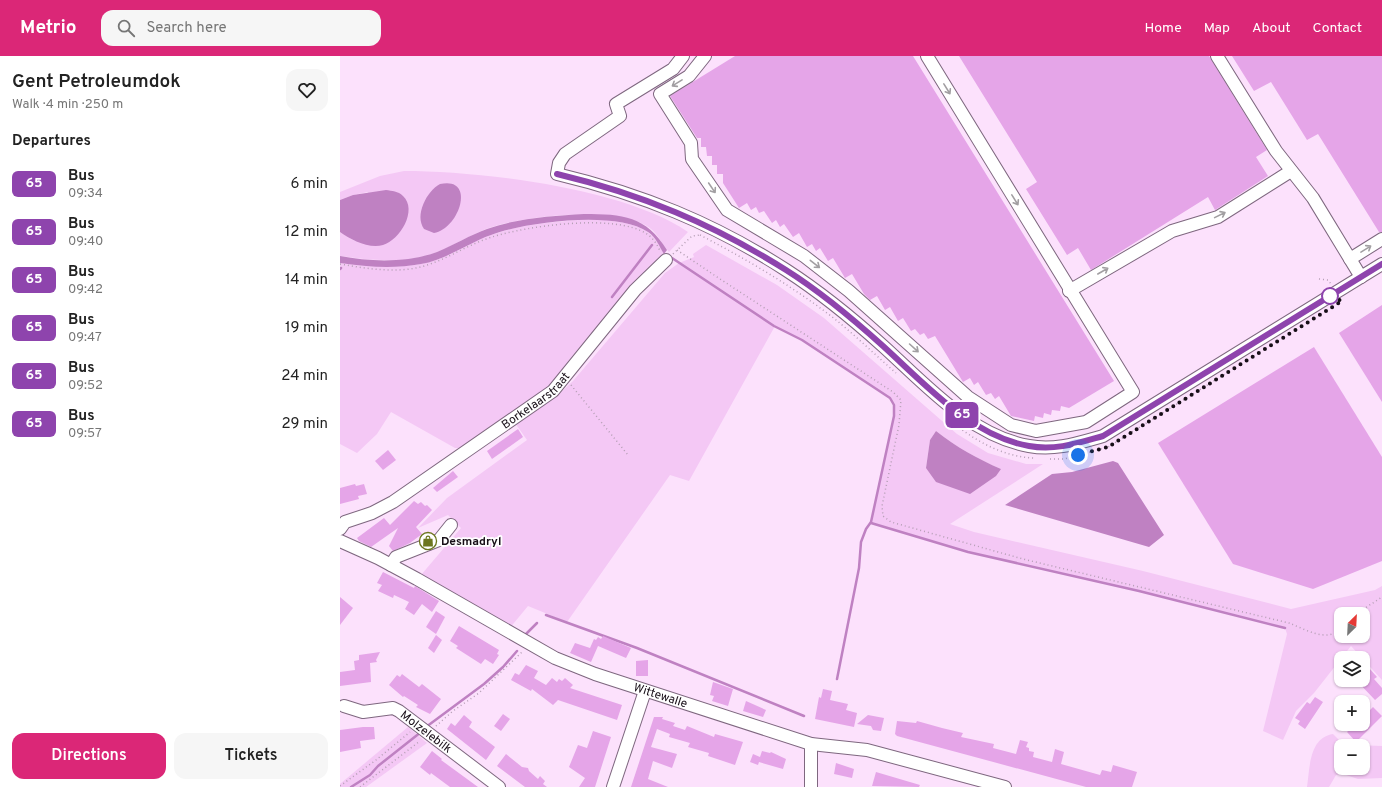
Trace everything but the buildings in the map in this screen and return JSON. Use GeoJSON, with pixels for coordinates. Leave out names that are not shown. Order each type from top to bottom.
{"type":"FeatureCollection","features":[{"type":"Feature","properties":{"kind":"street"},"geometry":{"type":"LineString","coordinates":[[683,56],[673,69],[616,104],[620,116],[565,154],[559,163],[557,174],[596,183],[652,201],[706,224],[786,270],[835,304],[968,420],[995,436],[1029,446],[1062,447],[1103,436],[1382,264]]}},
{"type":"Feature","properties":{"kind":"street"},"geometry":{"type":"LineString","coordinates":[[704,56],[689,76],[660,94],[691,143],[692,160],[726,210],[804,256],[849,291],[968,397],[1011,425],[1036,431],[1086,422],[1133,392],[926,56]]}},
{"type":"Feature","properties":{"kind":"street"},"geometry":{"type":"LineString","coordinates":[[1217,56],[1276,151],[1313,198],[1361,277]]}},
{"type":"Feature","properties":{"kind":"street"},"geometry":{"type":"LineString","coordinates":[[1070,291],[1172,231],[1218,217],[1291,171]]}},
{"type":"Feature","properties":{"kind":"street"},"geometry":{"type":"LineString","coordinates":[[1350,259],[1382,239]]}},
{"type":"Feature","properties":{"kind":"street","name":"Borkelaarstraat"},"geometry":{"type":"LineString","coordinates":[[340,529],[345,522],[372,513],[392,502],[553,392],[635,290],[666,260]]}},
{"type":"Feature","properties":{"kind":"street"},"geometry":{"type":"LineString","coordinates":[[392,565],[396,558],[439,540],[451,525]]}},
{"type":"Feature","properties":{"kind":"street","name":"Wittewalle"},"geometry":{"type":"LineString","coordinates":[[340,541],[392,565],[555,658],[645,691],[812,744],[866,750],[1005,787]]}},
{"type":"Feature","properties":{"kind":"street"},"geometry":{"type":"LineString","coordinates":[[613,787],[645,691]]}},
{"type":"Feature","properties":{"kind":"street","name":"Molzelebilk"},"geometry":{"type":"LineString","coordinates":[[344,706],[363,712],[393,708],[399,711],[499,787]]}},
{"type":"Feature","properties":{"kind":"street"},"geometry":{"type":"LineString","coordinates":[[811,787],[812,744]]}},
{"type":"Feature","properties":{"kind":"path"},"geometry":{"type":"LineString","coordinates":[[340,264],[382,270],[409,269],[430,264],[492,238],[512,232],[544,227],[594,223],[623,225],[646,234],[656,244],[666,260],[692,236],[700,235],[732,251],[786,284],[827,313],[896,373]]}},
{"type":"Feature","properties":{"kind":"path"},"geometry":{"type":"LineString","coordinates":[[677,250],[893,392],[901,400],[899,425],[882,506],[883,516],[892,522],[1023,559],[1289,623],[1320,636],[1334,633]]}},
{"type":"Feature","properties":{"kind":"path"},"geometry":{"type":"LineString","coordinates":[[1049,458],[1064,459],[1108,447],[1228,372]]}},
{"type":"Feature","properties":{"kind":"path"},"geometry":{"type":"LineString","coordinates":[[564,378],[628,455]]}},
{"type":"Feature","properties":{"kind":"path"},"geometry":{"type":"LineString","coordinates":[[944,416],[960,429],[990,447],[1027,458],[1035,458]]}},
{"type":"Feature","properties":{"kind":"path"},"geometry":{"type":"LineString","coordinates":[[1367,607],[1382,597]]}},
{"type":"Feature","properties":{"kind":"path"},"geometry":{"type":"LineString","coordinates":[[340,786],[423,728],[453,711],[480,693],[510,665],[529,644]]}},
{"type":"Feature","properties":{"kind":"path"},"geometry":{"type":"LineString","coordinates":[[360,787],[403,755],[423,728]]}},
{"type":"Feature","properties":{"kind":"shaded area"},"geometry":{"type":"Polygon","coordinates":[[[404,171],[472,174],[551,185],[590,193],[627,204],[661,217],[688,232],[669,252],[653,230],[630,219],[589,214],[566,215],[521,220],[502,224],[486,229],[449,247],[425,256],[404,260],[361,259],[340,256],[340,232],[353,240],[373,245],[368,192],[353,195],[340,200],[340,192],[380,176],[404,171]]]}},
{"type":"Feature","properties":{"kind":"shaded area"},"geometry":{"type":"Polygon","coordinates":[[[440,184],[451,184],[458,188],[461,195],[460,204],[457,213],[451,222],[443,229],[434,233],[424,229],[420,217],[423,204],[435,187],[440,184]]]}},
{"type":"Feature","properties":{"kind":"shaded area"},"geometry":{"type":"Polygon","coordinates":[[[386,190],[401,194],[407,202],[409,209],[405,224],[395,237],[383,245],[372,246],[355,241],[340,232],[340,200],[353,195],[386,190]]]}},
{"type":"Feature","properties":{"kind":"shaded area"},"geometry":{"type":"Polygon","coordinates":[[[584,214],[622,216],[632,219],[651,230],[667,250],[664,254],[651,234],[634,225],[615,221],[571,220],[506,230],[482,238],[439,259],[411,266],[380,267],[340,263],[340,256],[376,260],[401,260],[425,256],[437,252],[474,234],[510,222],[535,218],[584,214]]]}},
{"type":"Feature","properties":{"kind":"shaded area"},"geometry":{"type":"Polygon","coordinates":[[[597,219],[621,222],[644,230],[656,240],[664,254],[629,289],[569,360],[548,390],[462,448],[455,448],[391,412],[377,434],[357,453],[340,444],[340,263],[379,267],[417,265],[442,258],[485,237],[504,231],[543,223],[597,219]]]}},
{"type":"Feature","properties":{"kind":"shaded area"},"geometry":{"type":"Polygon","coordinates":[[[706,245],[777,285],[824,318],[957,434],[988,453],[1026,464],[1043,464],[950,524],[974,532],[1143,571],[1291,609],[1375,590],[1382,586],[1382,680],[1370,667],[1370,651],[1356,651],[1351,646],[1347,651],[1334,651],[1334,668],[1314,693],[1296,711],[1283,740],[1263,731],[1287,634],[1285,628],[1139,591],[968,552],[871,523],[894,416],[894,405],[890,398],[802,340],[775,326],[689,481],[670,475],[567,622],[528,606],[509,629],[421,575],[461,528],[448,515],[418,528],[447,498],[527,440],[515,423],[557,396],[573,381],[665,273],[679,263],[694,257],[693,254],[706,245]],[[936,431],[930,440],[926,468],[1001,469],[967,452],[936,431]]]}},
{"type":"Feature","properties":{"kind":"shaded area"},"geometry":{"type":"Polygon","coordinates":[[[936,431],[967,452],[1001,469],[996,476],[970,494],[936,482],[926,468],[930,440],[936,431]]]}},
{"type":"Feature","properties":{"kind":"shaded area"},"geometry":{"type":"Polygon","coordinates":[[[1113,461],[1118,463],[1164,535],[1149,547],[1005,505],[1052,474],[1072,472],[1113,461]]]}},
{"type":"Feature","properties":{"kind":"shaded area"},"geometry":{"type":"Polygon","coordinates":[[[408,727],[427,743],[366,787],[340,787],[340,784],[408,727]]]}},
{"type":"Feature","properties":{"kind":"shaded area"},"geometry":{"type":"Polygon","coordinates":[[[1333,734],[1338,739],[1334,739],[1334,775],[1336,775],[1329,787],[1307,787],[1312,754],[1319,741],[1333,734]]]}},
{"type":"Feature","properties":{"kind":"shaded area"},"geometry":{"type":"Polygon","coordinates":[[[1370,746],[1382,746],[1382,778],[1358,779],[1346,775],[1370,775],[1370,746]]]}},
{"type":"Feature","properties":{"kind":"waterway"},"geometry":{"type":"LineString","coordinates":[[612,297],[652,245]]}},
{"type":"Feature","properties":{"kind":"waterway"},"geometry":{"type":"LineString","coordinates":[[672,258],[774,326],[802,340],[890,398],[894,405],[894,416],[871,522],[866,529],[861,542],[859,568],[837,679]]}},
{"type":"Feature","properties":{"kind":"waterway"},"geometry":{"type":"LineString","coordinates":[[871,523],[968,552],[1139,591],[1285,628]]}},
{"type":"Feature","properties":{"kind":"waterway"},"geometry":{"type":"LineString","coordinates":[[546,615],[637,648],[804,716]]}},
{"type":"Feature","properties":{"kind":"waterway"},"geometry":{"type":"LineString","coordinates":[[526,634],[537,623]]}},
{"type":"Feature","properties":{"kind":"waterway"},"geometry":{"type":"LineString","coordinates":[[426,727],[484,684],[503,667],[517,651]]}},
{"type":"Feature","properties":{"kind":"waterway"},"geometry":{"type":"LineString","coordinates":[[351,787],[370,775],[378,766],[421,732]]}},
{"type":"Feature","properties":{"kind":"bus line","name":"65"},"geometry":{"type":"LineString","coordinates":[[557,174],[596,183],[652,201],[706,224],[737,241],[786,270],[835,304],[968,420],[995,436],[1029,446],[1062,447],[1103,436],[1382,264]]}},
{"type":"Feature","properties":{"kind":"place","name":"Desmadryl"},"geometry":{"type":"Point","coordinates":[428,541]}},
{"type":"Feature","properties":{"kind":"route"},"geometry":{"type":"LineString","coordinates":[[1078,455],[1108,447],[1342,301],[1330,296]]}}]}
